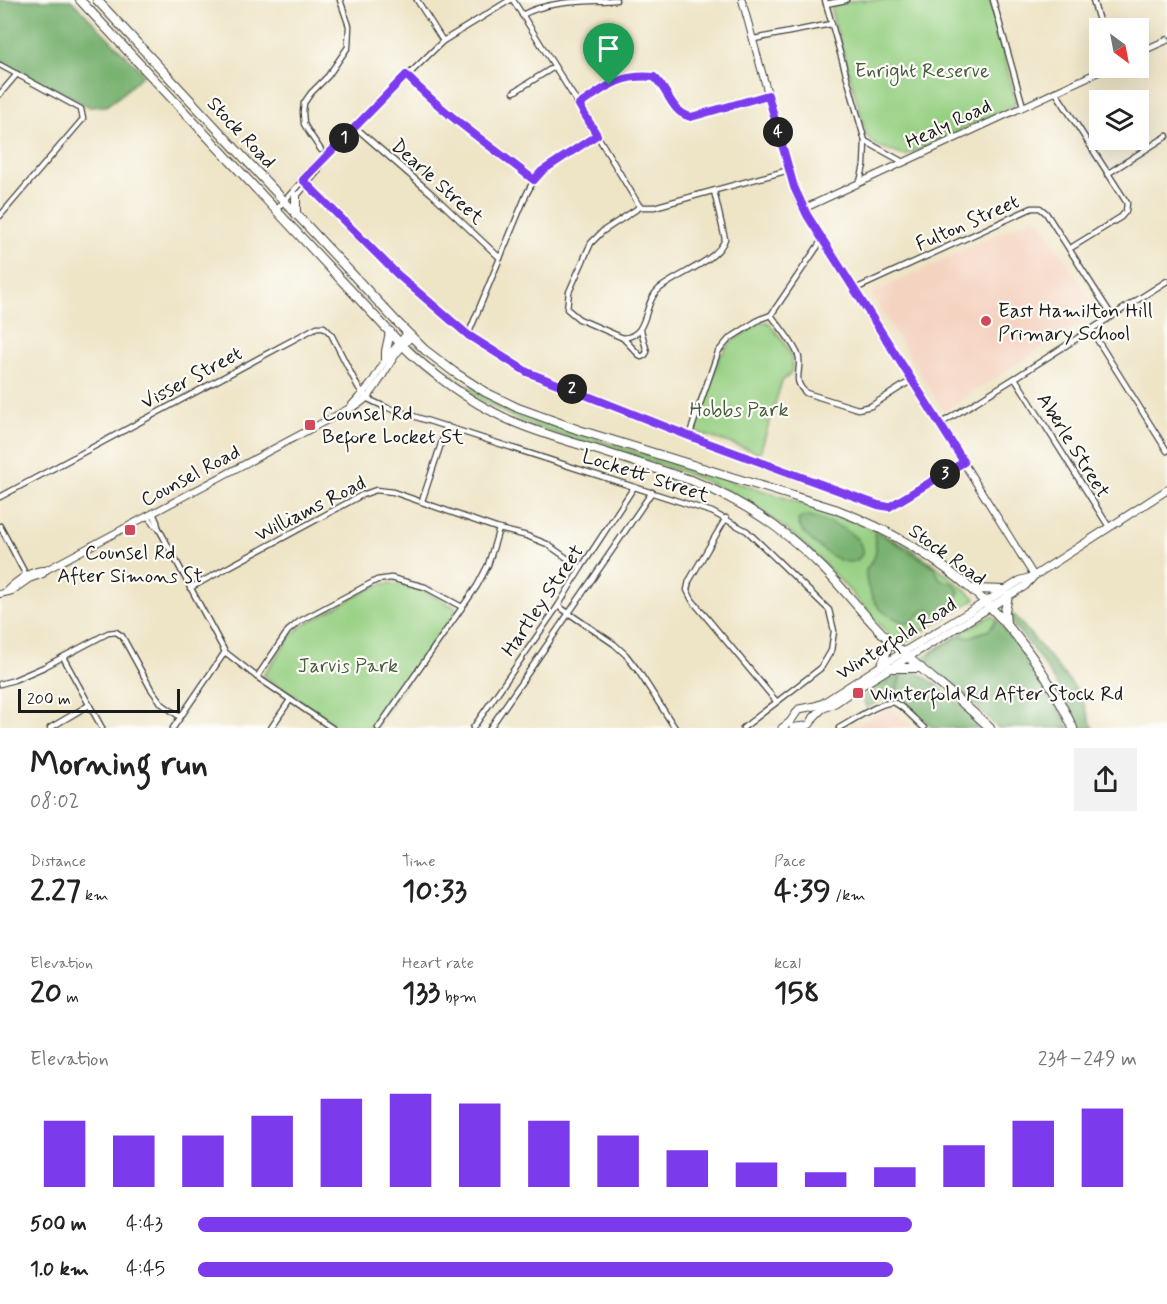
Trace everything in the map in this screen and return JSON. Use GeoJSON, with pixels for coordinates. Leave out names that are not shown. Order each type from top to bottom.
{"type":"FeatureCollection","features":[{"type":"Feature","properties":{"kind":"highway","name":"Stock Road"},"geometry":{"type":"LineString","coordinates":[[80,0],[401,344],[432,372],[460,392],[506,418],[553,436],[691,480],[746,507],[780,530],[809,555],[890,641],[990,728]]}},
{"type":"Feature","properties":{"kind":"highway","name":"Stock Road"},"geometry":{"type":"LineString","coordinates":[[97,0],[409,335],[439,361],[485,392],[556,423],[812,501],[889,532],[956,575],[1006,623],[1045,675],[1073,728]]}},
{"type":"Feature","properties":{"kind":"highway"},"geometry":{"type":"LineString","coordinates":[[296,196],[296,215]]}},
{"type":"Feature","properties":{"kind":"highway"},"geometry":{"type":"LineString","coordinates":[[386,358],[390,332]]}},
{"type":"Feature","properties":{"kind":"highway"},"geometry":{"type":"LineString","coordinates":[[972,589],[1006,593],[1006,623]]}},
{"type":"Feature","properties":{"kind":"highway"},"geometry":{"type":"LineString","coordinates":[[890,641],[886,666],[921,668]]}},
{"type":"Feature","properties":{"kind":"main road","name":"Winterfold Road"},"geometry":{"type":"LineString","coordinates":[[806,707],[824,703],[1006,593],[1024,586],[1034,576],[1167,490]]}},
{"type":"Feature","properties":{"kind":"main road","name":"Winterfold Road"},"geometry":{"type":"LineString","coordinates":[[813,722],[822,709],[835,703],[886,666]]}},
{"type":"Feature","properties":{"kind":"main road"},"geometry":{"type":"LineString","coordinates":[[782,728],[790,722],[799,709],[806,707],[811,710],[813,722],[801,727],[795,721],[795,716]]}},
{"type":"Feature","properties":{"kind":"street"},"geometry":{"type":"LineString","coordinates":[[321,150],[304,124],[304,104],[311,93],[328,76],[348,47],[349,26],[340,0]]}},
{"type":"Feature","properties":{"kind":"street"},"geometry":{"type":"LineString","coordinates":[[417,0],[442,41]]}},
{"type":"Feature","properties":{"kind":"street"},"geometry":{"type":"LineString","coordinates":[[278,212],[318,171],[321,163],[355,127],[442,41],[512,0],[640,207]]}},
{"type":"Feature","properties":{"kind":"street"},"geometry":{"type":"LineString","coordinates":[[522,15],[547,5],[616,0]]}},
{"type":"Feature","properties":{"kind":"street"},"geometry":{"type":"LineString","coordinates":[[742,0],[797,197],[853,290],[940,424],[1034,576]]}},
{"type":"Feature","properties":{"kind":"street"},"geometry":{"type":"LineString","coordinates":[[846,0],[826,2],[865,141],[864,165],[860,182]]}},
{"type":"Feature","properties":{"kind":"street"},"geometry":{"type":"LineString","coordinates":[[993,0],[1023,106]]}},
{"type":"Feature","properties":{"kind":"street"},"geometry":{"type":"LineString","coordinates":[[1093,0],[1098,18]]}},
{"type":"Feature","properties":{"kind":"street"},"geometry":{"type":"LineString","coordinates":[[754,39],[831,24]]}},
{"type":"Feature","properties":{"kind":"street"},"geometry":{"type":"LineString","coordinates":[[1149,48],[1167,40]]}},
{"type":"Feature","properties":{"kind":"street"},"geometry":{"type":"LineString","coordinates":[[0,65],[81,109],[83,119],[0,216]]}},
{"type":"Feature","properties":{"kind":"street"},"geometry":{"type":"LineString","coordinates":[[514,92],[554,67]]}},
{"type":"Feature","properties":{"kind":"street"},"geometry":{"type":"LineString","coordinates":[[0,94],[17,74]]}},
{"type":"Feature","properties":{"kind":"street"},"geometry":{"type":"LineString","coordinates":[[406,75],[445,112],[534,180]]}},
{"type":"Feature","properties":{"kind":"street"},"geometry":{"type":"LineString","coordinates":[[579,105],[624,78],[647,76],[654,77],[659,82],[682,115],[691,117],[768,95]]}},
{"type":"Feature","properties":{"kind":"street","name":"Healy Road"},"geometry":{"type":"LineString","coordinates":[[803,208],[1089,76]]}},
{"type":"Feature","properties":{"kind":"street"},"geometry":{"type":"LineString","coordinates":[[1055,91],[1127,203],[1126,212],[1122,217],[1069,249]]}},
{"type":"Feature","properties":{"kind":"street","name":"Dearle Street"},"geometry":{"type":"LineString","coordinates":[[355,127],[432,194],[500,258]]}},
{"type":"Feature","properties":{"kind":"street"},"geometry":{"type":"LineString","coordinates":[[468,335],[534,180],[542,171],[597,135]]}},
{"type":"Feature","properties":{"kind":"street"},"geometry":{"type":"LineString","coordinates":[[1107,174],[1167,136]]}},
{"type":"Feature","properties":{"kind":"street"},"geometry":{"type":"LineString","coordinates":[[865,141],[903,162]]}},
{"type":"Feature","properties":{"kind":"street"},"geometry":{"type":"LineString","coordinates":[[640,330],[647,352],[641,357],[623,338],[579,319],[567,309],[569,292],[591,243],[603,231],[640,207],[654,207],[789,170]]}},
{"type":"Feature","properties":{"kind":"street"},"geometry":{"type":"LineString","coordinates":[[285,204],[296,196],[305,182]]}},
{"type":"Feature","properties":{"kind":"street"},"geometry":{"type":"LineString","coordinates":[[305,182],[397,274],[468,335],[527,372],[689,436],[878,505],[889,507],[964,462]]}},
{"type":"Feature","properties":{"kind":"street"},"geometry":{"type":"LineString","coordinates":[[623,338],[631,338],[640,330],[656,291],[711,257],[723,246],[725,239],[714,191]]}},
{"type":"Feature","properties":{"kind":"street","name":"Fulton Street"},"geometry":{"type":"LineString","coordinates":[[853,290],[1032,208],[1040,208],[1046,213],[1112,316]]}},
{"type":"Feature","properties":{"kind":"street"},"geometry":{"type":"LineString","coordinates":[[689,436],[718,352],[729,339],[760,319],[771,315],[822,240]]}},
{"type":"Feature","properties":{"kind":"street"},"geometry":{"type":"LineString","coordinates":[[940,424],[1167,281]]}},
{"type":"Feature","properties":{"kind":"street"},"geometry":{"type":"LineString","coordinates":[[771,315],[797,351],[799,359],[797,379],[800,387],[806,393],[858,409],[871,406],[912,380]]}},
{"type":"Feature","properties":{"kind":"street","name":"Visser Street"},"geometry":{"type":"LineString","coordinates":[[0,497],[317,327],[324,327],[331,334],[355,382],[365,395]]}},
{"type":"Feature","properties":{"kind":"street"},"geometry":{"type":"LineString","coordinates":[[1091,330],[1167,451]]}},
{"type":"Feature","properties":{"kind":"street","name":"Counsel Road"},"geometry":{"type":"LineString","coordinates":[[365,395],[386,358],[409,335]]}},
{"type":"Feature","properties":{"kind":"street","name":"Counsel Road"},"geometry":{"type":"LineString","coordinates":[[2,593],[12,591],[27,577],[46,570],[348,409],[365,395],[401,344]]}},
{"type":"Feature","properties":{"kind":"street","name":"Aberle Street"},"geometry":{"type":"LineString","coordinates":[[1015,378],[1109,527]]}},
{"type":"Feature","properties":{"kind":"street","name":"Lockett Street"},"geometry":{"type":"LineString","coordinates":[[365,395],[385,406],[712,512],[747,531],[829,610],[834,631],[831,651],[821,668],[776,701]]}},
{"type":"Feature","properties":{"kind":"street"},"geometry":{"type":"LineString","coordinates":[[422,501],[447,426]]}},
{"type":"Feature","properties":{"kind":"street","name":"Hartley Street"},"geometry":{"type":"LineString","coordinates":[[472,728],[558,606],[634,487]]}},
{"type":"Feature","properties":{"kind":"street","name":"Williams Road"},"geometry":{"type":"LineString","coordinates":[[190,588],[362,495],[376,490],[393,492],[527,536],[547,544],[581,568]]}},
{"type":"Feature","properties":{"kind":"street","name":"Hartley Street"},"geometry":{"type":"LineString","coordinates":[[490,728],[652,492]]}},
{"type":"Feature","properties":{"kind":"street"},"geometry":{"type":"LineString","coordinates":[[151,515],[153,524],[158,527],[225,652],[257,677],[332,728]]}},
{"type":"Feature","properties":{"kind":"street"},"geometry":{"type":"LineString","coordinates":[[726,518],[689,581],[687,590],[692,600],[776,701],[743,728]]}},
{"type":"Feature","properties":{"kind":"street"},"geometry":{"type":"LineString","coordinates":[[0,526],[27,577]]}},
{"type":"Feature","properties":{"kind":"street"},"geometry":{"type":"LineString","coordinates":[[378,728],[477,586],[488,565],[500,529]]}},
{"type":"Feature","properties":{"kind":"street"},"geometry":{"type":"LineString","coordinates":[[257,677],[288,631],[300,621],[377,580],[391,578],[424,587],[462,607]]}},
{"type":"Feature","properties":{"kind":"street"},"geometry":{"type":"LineString","coordinates":[[558,606],[614,644],[626,655],[675,728]]}},
{"type":"Feature","properties":{"kind":"street"},"geometry":{"type":"LineString","coordinates":[[0,684],[34,672],[108,633],[116,632],[122,636],[151,689],[162,704],[180,717]]}},
{"type":"Feature","properties":{"kind":"street"},"geometry":{"type":"LineString","coordinates":[[173,728],[225,652]]}},
{"type":"Feature","properties":{"kind":"street"},"geometry":{"type":"LineString","coordinates":[[63,657],[102,728]]}},
{"type":"Feature","properties":{"kind":"street"},"geometry":{"type":"LineString","coordinates":[[271,728],[290,700]]}},
{"type":"Feature","properties":{"kind":"street"},"geometry":{"type":"LineString","coordinates":[[839,728],[889,702],[898,705],[924,728]]}},
{"type":"Feature","properties":{"kind":"street"},"geometry":{"type":"LineString","coordinates":[[50,728],[89,705]]}},
{"type":"Feature","properties":{"kind":"shaded area","name":"East Hamilton Hill Primary School"},"geometry":{"type":"Polygon","coordinates":[[[1033,218],[1040,221],[1096,309],[1096,313],[943,411],[871,294],[1033,218]]]}},
{"type":"Feature","properties":{"kind":"shaded area"},"geometry":{"type":"Polygon","coordinates":[[[892,710],[912,728],[852,728],[885,711],[892,710]]]}},
{"type":"Feature","properties":{"kind":"green space"},"geometry":{"type":"Polygon","coordinates":[[[0,0],[71,0],[144,74],[106,106],[90,107],[0,61],[0,0]]]}},
{"type":"Feature","properties":{"kind":"green space","name":"Enright Reserve"},"geometry":{"type":"Polygon","coordinates":[[[860,0],[990,0],[1016,103],[907,155],[875,145],[867,136],[831,11],[837,4],[860,0]]]}},
{"type":"Feature","properties":{"kind":"green space","name":"Hobbs Park"},"geometry":{"type":"Polygon","coordinates":[[[761,322],[768,322],[779,335],[789,352],[792,368],[789,375],[782,381],[760,453],[695,432],[719,358],[730,343],[761,322]]]}},
{"type":"Feature","properties":{"kind":"green space"},"geometry":{"type":"Polygon","coordinates":[[[412,345],[473,389],[537,419],[857,522],[908,547],[934,564],[976,599],[899,645],[812,551],[788,530],[749,503],[687,474],[519,420],[470,394],[410,348],[412,345]]]}},
{"type":"Feature","properties":{"kind":"green space"},"geometry":{"type":"Polygon","coordinates":[[[804,516],[829,522],[847,531],[859,542],[862,550],[861,556],[851,562],[846,562],[826,552],[802,530],[798,522],[804,516]]]}},
{"type":"Feature","properties":{"kind":"green space"},"geometry":{"type":"Polygon","coordinates":[[[878,532],[935,567],[940,579],[956,586],[959,592],[952,610],[942,614],[926,609],[906,624],[881,610],[871,594],[866,575],[866,570],[875,556],[874,534],[878,532]]]}},
{"type":"Feature","properties":{"kind":"green space","name":"Jarvis Park"},"geometry":{"type":"Polygon","coordinates":[[[391,583],[423,590],[456,608],[455,614],[373,728],[340,728],[263,675],[292,635],[303,625],[377,585],[391,583]]]}},
{"type":"Feature","properties":{"kind":"green space"},"geometry":{"type":"Polygon","coordinates":[[[1009,614],[1015,616],[1080,694],[1093,728],[1079,728],[1057,686],[1031,646],[1010,621],[1009,614]]]}},
{"type":"Feature","properties":{"kind":"green space"},"geometry":{"type":"Polygon","coordinates":[[[993,616],[997,620],[989,630],[969,637],[959,636],[933,652],[927,669],[918,661],[986,618],[993,616]]]}},
{"type":"Feature","properties":{"kind":"green space"},"geometry":{"type":"Polygon","coordinates":[[[997,620],[1039,672],[1070,728],[998,728],[955,687],[927,669],[928,660],[933,652],[959,636],[969,637],[989,630],[997,620]]]}},
{"type":"Feature","properties":{"kind":"green space"},"geometry":{"type":"Polygon","coordinates":[[[903,671],[917,673],[934,683],[985,728],[933,728],[895,696],[903,671]]]}},
{"type":"Feature","properties":{"kind":"green space"},"geometry":{"type":"Polygon","coordinates":[[[900,676],[893,696],[887,696],[866,707],[863,698],[867,690],[887,679],[900,676]]]}},
{"type":"Feature","properties":{"kind":"place","name":"East Hamilton Hill Primary School"},"geometry":{"type":"Point","coordinates":[986,321]}},
{"type":"Feature","properties":{"kind":"place","name":"Counsel Rd Before Locket St"},"geometry":{"type":"Point","coordinates":[310,425]}},
{"type":"Feature","properties":{"kind":"place","name":"Counsel Rd After Simons St"},"geometry":{"type":"Point","coordinates":[130,530]}},
{"type":"Feature","properties":{"kind":"place","name":"Winterfold Rd After Stock Rd"},"geometry":{"type":"Point","coordinates":[858,693]}},
{"type":"Feature","properties":{"kind":"route"},"geometry":{"type":"LineString","coordinates":[[406,75],[445,112],[534,180],[542,171],[597,135],[579,105],[609,85],[624,78],[654,77],[676,109],[682,115],[691,117],[768,95],[797,197],[853,290],[964,462],[889,507],[878,505],[689,436],[527,372],[468,335],[397,274],[303,180],[406,75]]}}]}
